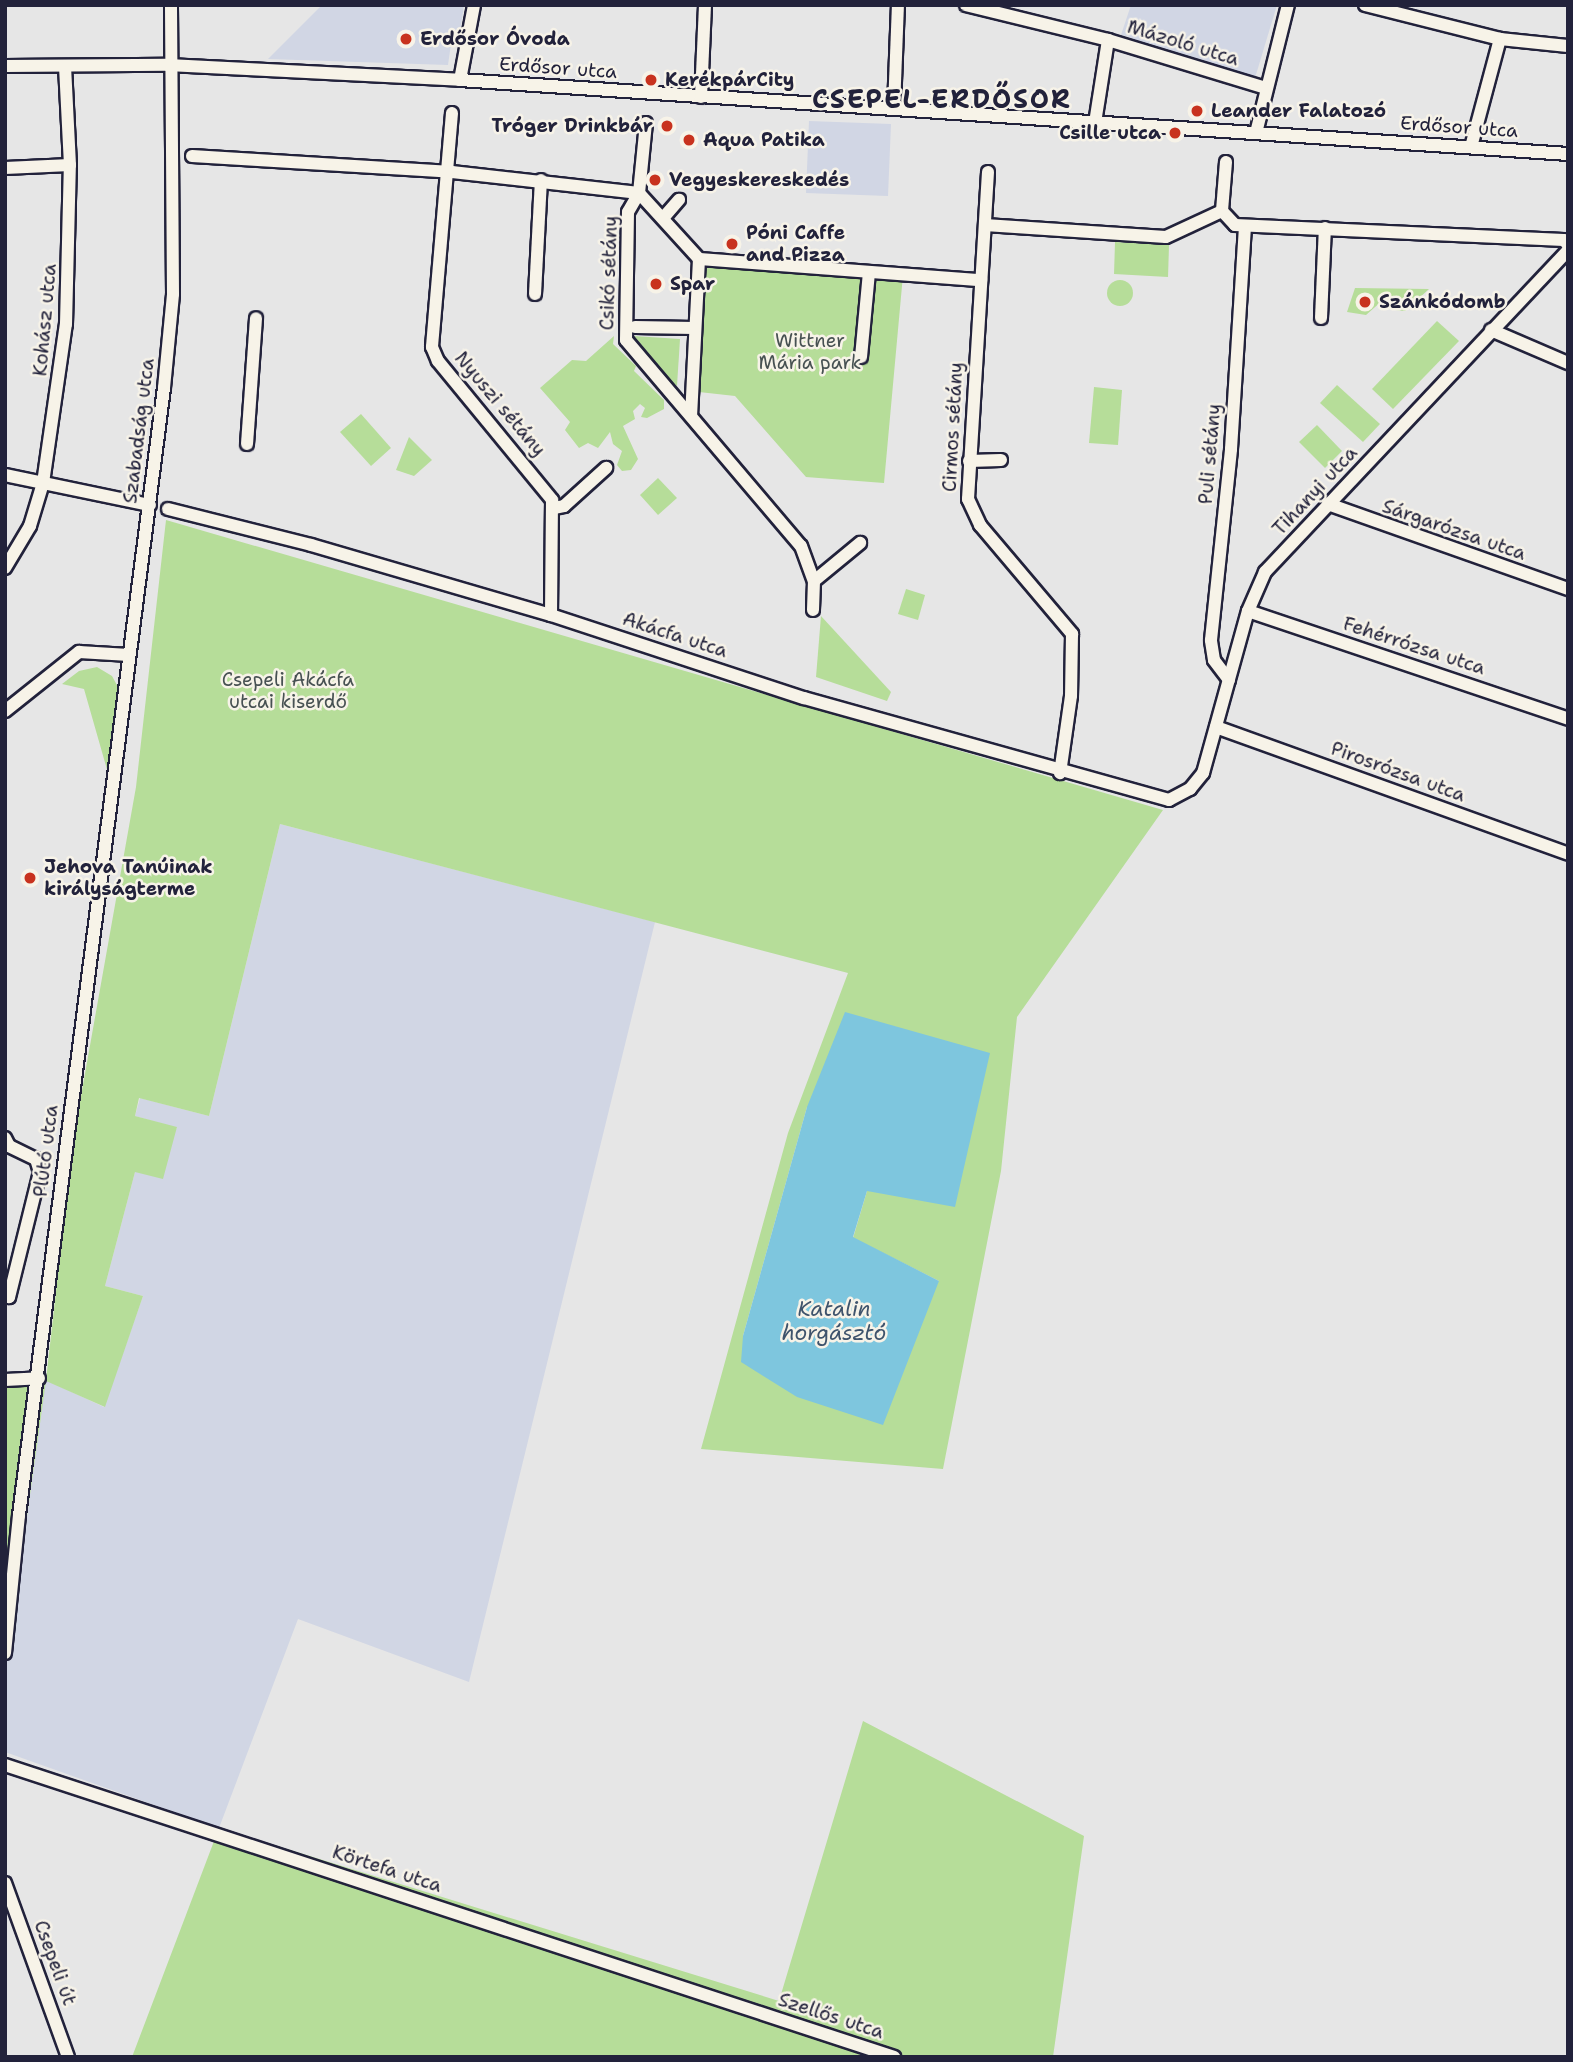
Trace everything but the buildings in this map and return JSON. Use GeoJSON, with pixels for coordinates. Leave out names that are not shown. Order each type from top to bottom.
{"type":"FeatureCollection","features":[{"type":"Feature","properties":{"kind":"street","name":"Szabadság utca"},"geometry":{"type":"LineString","coordinates":[[129,655],[150,505],[173,294],[168,65],[171,5]]}},
{"type":"Feature","properties":{"kind":"street"},"geometry":{"type":"LineString","coordinates":[[460,80],[474,5]]}},
{"type":"Feature","properties":{"kind":"street"},"geometry":{"type":"LineString","coordinates":[[701,97],[705,5]]}},
{"type":"Feature","properties":{"kind":"street"},"geometry":{"type":"LineString","coordinates":[[894,108],[898,5]]}},
{"type":"Feature","properties":{"kind":"street","name":"Mázoló utca"},"geometry":{"type":"LineString","coordinates":[[967,5],[1108,40],[1266,88]]}},
{"type":"Feature","properties":{"kind":"street"},"geometry":{"type":"LineString","coordinates":[[1256,133],[1288,5]]}},
{"type":"Feature","properties":{"kind":"street"},"geometry":{"type":"LineString","coordinates":[[1365,5],[1500,39],[1568,46]]}},
{"type":"Feature","properties":{"kind":"street"},"geometry":{"type":"LineString","coordinates":[[1471,146],[1500,39]]}},
{"type":"Feature","properties":{"kind":"street"},"geometry":{"type":"LineString","coordinates":[[1095,123],[1108,40]]}},
{"type":"Feature","properties":{"kind":"street","name":"Erdősor utca"},"geometry":{"type":"LineString","coordinates":[[5,66],[168,65],[460,80],[1568,153]]}},
{"type":"Feature","properties":{"kind":"street","name":"Kohász utca"},"geometry":{"type":"LineString","coordinates":[[5,568],[30,526],[43,483],[66,324],[70,165],[65,66]]}},
{"type":"Feature","properties":{"kind":"street"},"geometry":{"type":"LineString","coordinates":[[170,99],[182,75],[209,67]]}},
{"type":"Feature","properties":{"kind":"street","name":"Nyuszi sétány"},"geometry":{"type":"LineString","coordinates":[[452,113],[445,171],[434,353],[547,491],[554,508]]}},
{"type":"Feature","properties":{"kind":"street","name":"Csikó sétány"},"geometry":{"type":"LineString","coordinates":[[646,123],[639,193],[628,212],[624,332],[632,348],[801,546],[814,582],[813,610]]}},
{"type":"Feature","properties":{"kind":"street"},"geometry":{"type":"LineString","coordinates":[[192,156],[445,171],[639,193]]}},
{"type":"Feature","properties":{"kind":"street"},"geometry":{"type":"LineString","coordinates":[[1226,162],[1222,211],[1235,225],[1564,240],[1568,245]]}},
{"type":"Feature","properties":{"kind":"street"},"geometry":{"type":"LineString","coordinates":[[5,168],[70,165]]}},
{"type":"Feature","properties":{"kind":"street","name":"Cirmos sétány"},"geometry":{"type":"LineString","coordinates":[[988,172],[968,499],[980,525],[1072,634],[1071,696],[1060,773]]}},
{"type":"Feature","properties":{"kind":"street"},"geometry":{"type":"LineString","coordinates":[[535,294],[541,180]]}},
{"type":"Feature","properties":{"kind":"street","name":"Csikó sétány"},"geometry":{"type":"LineString","coordinates":[[639,193],[664,217],[699,259]]}},
{"type":"Feature","properties":{"kind":"street"},"geometry":{"type":"LineString","coordinates":[[664,217],[679,201]]}},
{"type":"Feature","properties":{"kind":"street"},"geometry":{"type":"LineString","coordinates":[[985,225],[1166,237],[1222,211]]}},
{"type":"Feature","properties":{"kind":"street","name":"Puli sétány"},"geometry":{"type":"LineString","coordinates":[[1229,680],[1214,660],[1211,640],[1231,449],[1245,226]]}},
{"type":"Feature","properties":{"kind":"street"},"geometry":{"type":"LineString","coordinates":[[1321,318],[1325,228]]}},
{"type":"Feature","properties":{"kind":"street","name":"Tihanyi utca"},"geometry":{"type":"LineString","coordinates":[[1169,800],[1198,781],[1248,611],[1265,572],[1568,251]]}},
{"type":"Feature","properties":{"kind":"street"},"geometry":{"type":"LineString","coordinates":[[691,416],[699,259],[981,280]]}},
{"type":"Feature","properties":{"kind":"street"},"geometry":{"type":"LineString","coordinates":[[861,357],[869,272]]}},
{"type":"Feature","properties":{"kind":"street"},"geometry":{"type":"LineString","coordinates":[[247,444],[256,318]]}},
{"type":"Feature","properties":{"kind":"street"},"geometry":{"type":"LineString","coordinates":[[635,327],[694,328]]}},
{"type":"Feature","properties":{"kind":"street"},"geometry":{"type":"LineString","coordinates":[[1491,330],[1568,363]]}},
{"type":"Feature","properties":{"kind":"street"},"geometry":{"type":"LineString","coordinates":[[969,461],[1001,460]]}},
{"type":"Feature","properties":{"kind":"street"},"geometry":{"type":"LineString","coordinates":[[551,614],[554,508],[564,506],[606,468]]}},
{"type":"Feature","properties":{"kind":"street"},"geometry":{"type":"LineString","coordinates":[[5,475],[150,505]]}},
{"type":"Feature","properties":{"kind":"street","name":"Sárgarózsa utca"},"geometry":{"type":"LineString","coordinates":[[1328,504],[1568,589]]}},
{"type":"Feature","properties":{"kind":"street","name":"Akácfa utca"},"geometry":{"type":"LineString","coordinates":[[168,509],[551,614],[804,698],[1060,773],[1169,800]]}},
{"type":"Feature","properties":{"kind":"street"},"geometry":{"type":"LineString","coordinates":[[814,582],[860,543]]}},
{"type":"Feature","properties":{"kind":"street","name":"Fehérrózsa utca"},"geometry":{"type":"LineString","coordinates":[[1248,611],[1568,719]]}},
{"type":"Feature","properties":{"kind":"street"},"geometry":{"type":"LineString","coordinates":[[5,711],[79,652],[129,655]]}},
{"type":"Feature","properties":{"kind":"street","name":"Plútó utca"},"geometry":{"type":"LineString","coordinates":[[5,1653],[129,655]]}},
{"type":"Feature","properties":{"kind":"street","name":"Pirosrózsa utca"},"geometry":{"type":"LineString","coordinates":[[1216,727],[1568,854]]}},
{"type":"Feature","properties":{"kind":"street"},"geometry":{"type":"LineString","coordinates":[[5,1138],[9,1146],[36,1159],[40,1172],[7,1297]]}},
{"type":"Feature","properties":{"kind":"street"},"geometry":{"type":"LineString","coordinates":[[5,1380],[39,1378]]}},
{"type":"Feature","properties":{"kind":"street","name":"Körtefa utca"},"geometry":{"type":"LineString","coordinates":[[5,1765],[756,2012]]}},
{"type":"Feature","properties":{"kind":"street","name":"Csepeli út"},"geometry":{"type":"LineString","coordinates":[[5,1883],[68,2057]]}},
{"type":"Feature","properties":{"kind":"street","name":"Szellős utca"},"geometry":{"type":"LineString","coordinates":[[756,2012],[894,2057]]}},
{"type":"Feature","properties":{"kind":"shaded area"},"geometry":{"type":"Polygon","coordinates":[[[322,5],[464,5],[458,45],[451,44],[448,65],[268,59],[322,5]]]}},
{"type":"Feature","properties":{"kind":"shaded area"},"geometry":{"type":"Polygon","coordinates":[[[1131,5],[1277,5],[1255,78],[1129,42],[1130,37],[1121,35],[1131,5]]]}},
{"type":"Feature","properties":{"kind":"shaded area"},"geometry":{"type":"Polygon","coordinates":[[[809,121],[891,124],[888,196],[806,193],[809,121]]]}},
{"type":"Feature","properties":{"kind":"shaded area"},"geometry":{"type":"Polygon","coordinates":[[[280,824],[655,922],[469,1682],[298,1619],[219,1828],[5,1752],[5,1673],[46,1380],[104,1407],[143,1296],[105,1286],[135,1172],[177,1128],[135,1116],[140,1098],[209,1116],[280,824]]]}},
{"type":"Feature","properties":{"kind":"green space"},"geometry":{"type":"Polygon","coordinates":[[[1115,242],[1169,245],[1168,277],[1114,274],[1115,242]]]}},
{"type":"Feature","properties":{"kind":"green space","name":"Wittner Mária park"},"geometry":{"type":"Polygon","coordinates":[[[699,259],[903,275],[884,483],[806,477],[735,396],[690,391],[699,259]]]}},
{"type":"Feature","properties":{"kind":"green space"},"geometry":{"type":"Polygon","coordinates":[[[1120,280],[1129,284],[1133,293],[1129,302],[1120,306],[1111,302],[1107,293],[1111,284],[1120,280]]]}},
{"type":"Feature","properties":{"kind":"green space","name":"Szánkódomb"},"geometry":{"type":"Polygon","coordinates":[[[1355,288],[1429,289],[1405,311],[1395,310],[1390,301],[1383,300],[1366,315],[1347,312],[1355,288]]]}},
{"type":"Feature","properties":{"kind":"green space"},"geometry":{"type":"Polygon","coordinates":[[[1437,321],[1459,341],[1393,409],[1372,389],[1437,321]]]}},
{"type":"Feature","properties":{"kind":"green space"},"geometry":{"type":"Polygon","coordinates":[[[614,336],[613,344],[636,366],[634,371],[664,400],[664,409],[647,418],[641,417],[645,408],[640,404],[633,411],[635,419],[623,426],[638,459],[631,470],[622,471],[617,465],[622,451],[613,444],[610,432],[598,448],[588,443],[579,448],[565,430],[570,422],[540,388],[572,360],[586,361],[614,336]]]}},
{"type":"Feature","properties":{"kind":"green space"},"geometry":{"type":"Polygon","coordinates":[[[634,336],[680,339],[677,386],[673,383],[634,336]]]}},
{"type":"Feature","properties":{"kind":"green space"},"geometry":{"type":"Polygon","coordinates":[[[1337,385],[1380,424],[1363,442],[1320,403],[1337,385]]]}},
{"type":"Feature","properties":{"kind":"green space"},"geometry":{"type":"Polygon","coordinates":[[[1094,387],[1122,390],[1118,445],[1089,443],[1094,387]]]}},
{"type":"Feature","properties":{"kind":"green space"},"geometry":{"type":"Polygon","coordinates":[[[361,414],[391,448],[371,466],[340,432],[361,414]]]}},
{"type":"Feature","properties":{"kind":"green space"},"geometry":{"type":"Polygon","coordinates":[[[1317,425],[1342,451],[1325,468],[1299,442],[1317,425]]]}},
{"type":"Feature","properties":{"kind":"green space"},"geometry":{"type":"Polygon","coordinates":[[[409,437],[432,460],[414,476],[396,470],[409,437]]]}},
{"type":"Feature","properties":{"kind":"green space"},"geometry":{"type":"Polygon","coordinates":[[[658,478],[677,498],[658,515],[640,495],[658,478]]]}},
{"type":"Feature","properties":{"kind":"green space","name":"Csepeli Akácfa utcai kiserdő"},"geometry":{"type":"Polygon","coordinates":[[[166,520],[1163,810],[1017,1017],[1001,1171],[943,1469],[701,1449],[788,1133],[848,973],[280,824],[209,1116],[139,1098],[135,1116],[177,1127],[163,1179],[135,1172],[105,1286],[143,1296],[105,1407],[46,1381],[5,1673],[5,1382],[46,1380],[73,1141],[136,787],[166,520]],[[807,1107],[743,1336],[939,1281],[853,1238],[867,1191],[807,1107]]]}},
{"type":"Feature","properties":{"kind":"green space"},"geometry":{"type":"Polygon","coordinates":[[[906,589],[925,595],[918,620],[898,614],[906,589]]]}},
{"type":"Feature","properties":{"kind":"green space"},"geometry":{"type":"Polygon","coordinates":[[[821,616],[891,692],[887,701],[816,677],[821,616]]]}},
{"type":"Feature","properties":{"kind":"green space"},"geometry":{"type":"Polygon","coordinates":[[[97,667],[112,676],[118,687],[108,773],[84,689],[62,684],[79,671],[97,667]]]}},
{"type":"Feature","properties":{"kind":"green space"},"geometry":{"type":"Polygon","coordinates":[[[863,1721],[1084,1836],[1053,2057],[132,2057],[219,1828],[779,2001],[863,1721]]]}},
{"type":"Feature","properties":{"kind":"water","name":"Katalin horgásztó"},"geometry":{"type":"Polygon","coordinates":[[[845,1012],[990,1053],[955,1207],[867,1191],[853,1237],[939,1281],[883,1425],[797,1397],[741,1362],[743,1336],[807,1107],[845,1012]]]}},
{"type":"Feature","properties":{"kind":"place","name":"Erdősor Óvoda"},"geometry":{"type":"Point","coordinates":[406,39]}},
{"type":"Feature","properties":{"kind":"place","name":"KerékpárCity"},"geometry":{"type":"Point","coordinates":[651,80]}},
{"type":"Feature","properties":{"kind":"place","name":"Leander Falatozó"},"geometry":{"type":"Point","coordinates":[1197,111]}},
{"type":"Feature","properties":{"kind":"place","name":"Tróger Drinkbár"},"geometry":{"type":"Point","coordinates":[667,126]}},
{"type":"Feature","properties":{"kind":"place","name":"Csille utca"},"geometry":{"type":"Point","coordinates":[1175,133]}},
{"type":"Feature","properties":{"kind":"place","name":"Aqua Patika"},"geometry":{"type":"Point","coordinates":[689,140]}},
{"type":"Feature","properties":{"kind":"place","name":"Vegyeskereskedés"},"geometry":{"type":"Point","coordinates":[655,180]}},
{"type":"Feature","properties":{"kind":"place","name":"Póni Caffe and Pizza"},"geometry":{"type":"Point","coordinates":[732,244]}},
{"type":"Feature","properties":{"kind":"place","name":"Spar"},"geometry":{"type":"Point","coordinates":[656,284]}},
{"type":"Feature","properties":{"kind":"place","name":"Szánkódomb"},"geometry":{"type":"Point","coordinates":[1365,302]}},
{"type":"Feature","properties":{"kind":"place","name":"Jehova Tanúinak királyságterme"},"geometry":{"type":"Point","coordinates":[30,878]}},
{"type":"Feature","properties":{"kind":"district","name":"CSEPEL-ERDŐSOR"},"geometry":{"type":"Point","coordinates":[942,99]}}]}
